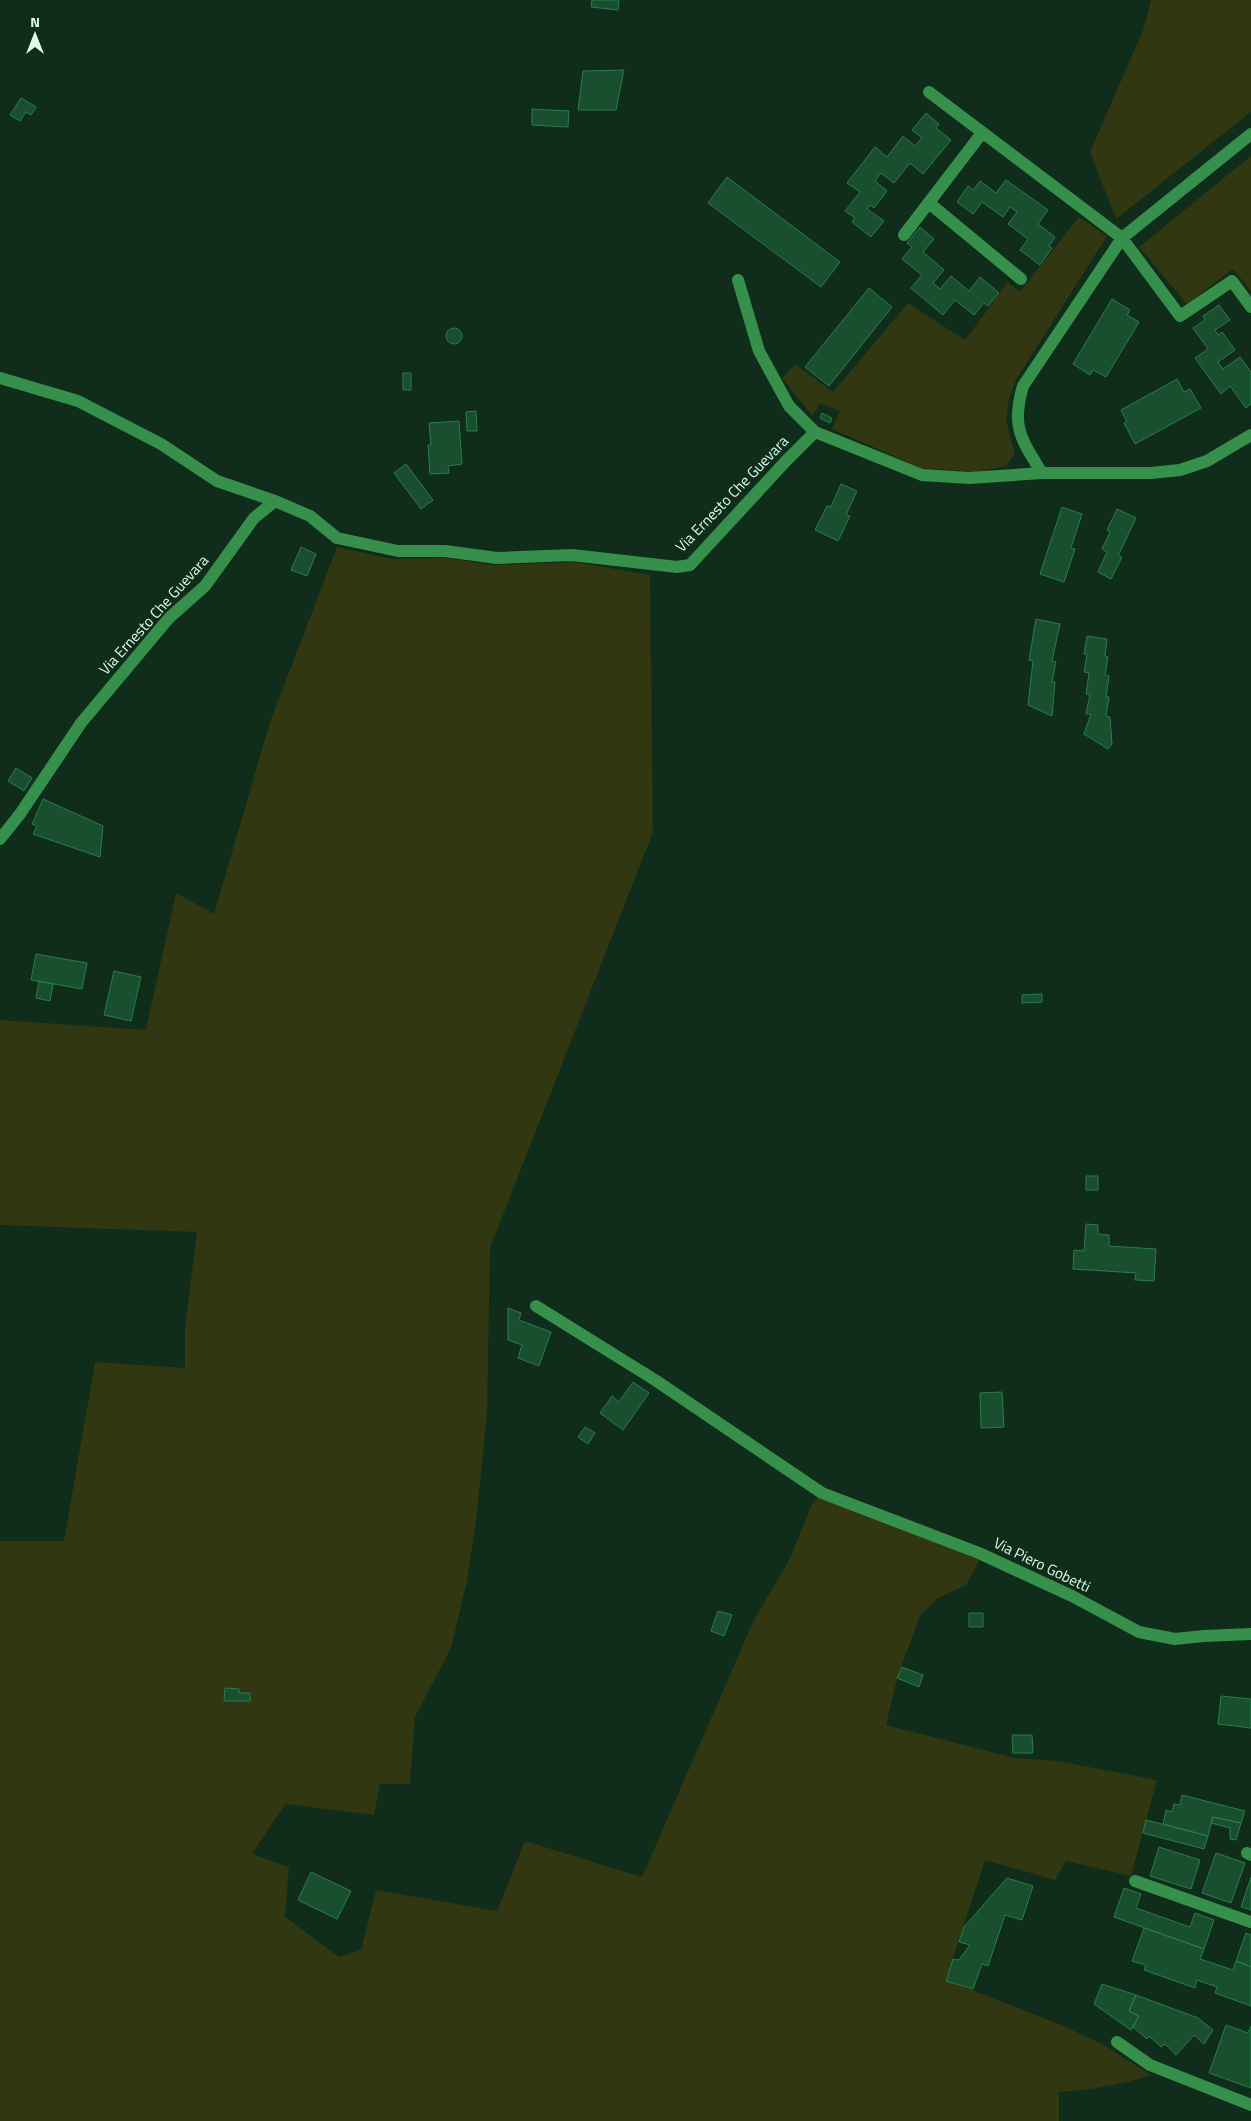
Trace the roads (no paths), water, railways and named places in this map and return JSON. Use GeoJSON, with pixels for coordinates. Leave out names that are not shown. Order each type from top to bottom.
{"type":"FeatureCollection","features":[{"type":"Feature","properties":{"kind":"street"},"geometry":{"type":"LineString","coordinates":[[928,92],[1122,238],[1180,316],[1232,281],[1251,307]]}},
{"type":"Feature","properties":{"kind":"street"},"geometry":{"type":"LineString","coordinates":[[904,235],[982,133]]}},
{"type":"Feature","properties":{"kind":"street"},"geometry":{"type":"LineString","coordinates":[[1042,474],[1024,444],[1017,423],[1018,404],[1023,386],[1122,238],[1251,134]]}},
{"type":"Feature","properties":{"kind":"street"},"geometry":{"type":"LineString","coordinates":[[928,203],[1021,279]]}},
{"type":"Feature","properties":{"kind":"street"},"geometry":{"type":"LineString","coordinates":[[738,280],[759,351],[789,406],[816,432],[922,475],[969,478],[1042,474],[1151,473],[1180,470],[1207,461],[1251,435]]}},
{"type":"Feature","properties":{"kind":"street"},"geometry":{"type":"LineString","coordinates":[[0,378],[78,401],[161,444],[217,481],[275,500]]}},
{"type":"Feature","properties":{"kind":"street","name":"Via Ernesto Che Guevara"},"geometry":{"type":"LineString","coordinates":[[0,839],[20,814],[81,723],[169,618],[205,586],[254,518],[275,500],[310,516],[338,538],[398,551],[445,551],[497,558],[572,555],[677,567],[690,565],[786,461],[816,432]]}},
{"type":"Feature","properties":{"kind":"street","name":"Via Piero Gobetti"},"geometry":{"type":"LineString","coordinates":[[536,1306],[655,1380],[822,1493],[979,1553],[1072,1596],[1139,1632],[1175,1639],[1251,1634]]}},
{"type":"Feature","properties":{"kind":"street"},"geometry":{"type":"LineString","coordinates":[[1135,1881],[1251,1922]]}},
{"type":"Feature","properties":{"kind":"street"},"geometry":{"type":"LineString","coordinates":[[1117,2042],[1150,2065],[1251,2105]]}}]}
